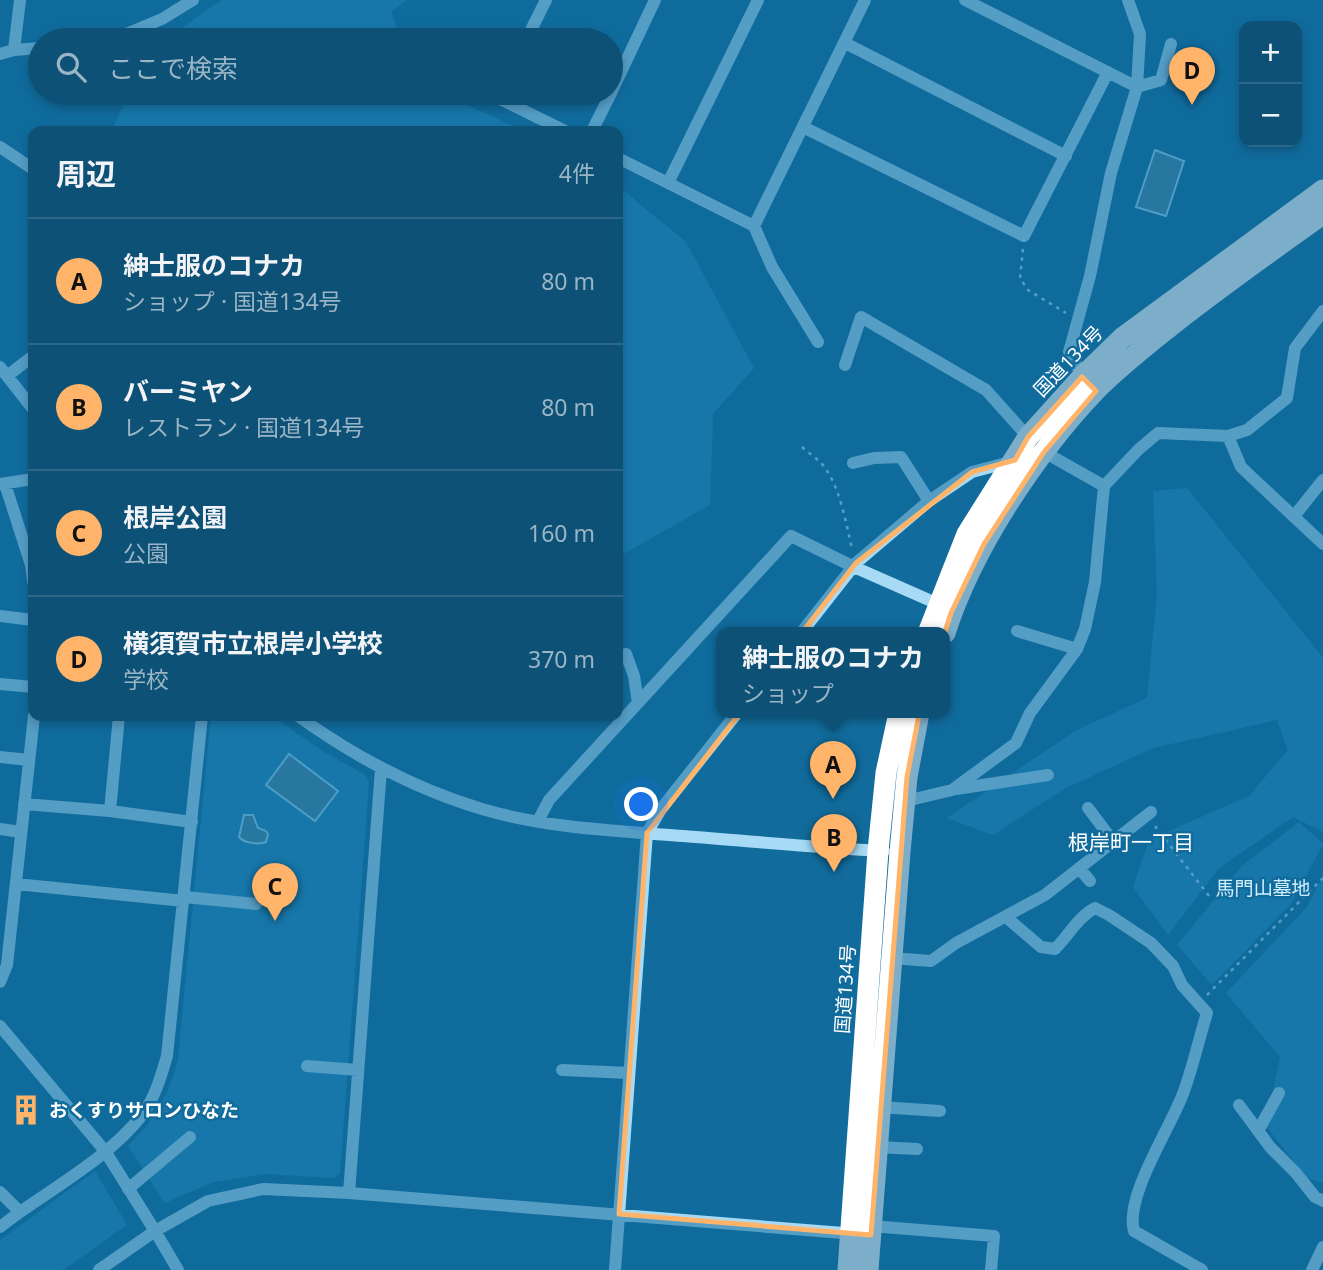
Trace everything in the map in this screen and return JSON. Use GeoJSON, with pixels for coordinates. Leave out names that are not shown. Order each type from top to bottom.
{"type":"FeatureCollection","features":[{"type":"Feature","properties":{"kind":"highway","name":"国道134号"},"geometry":{"type":"LineString","coordinates":[[947,627],[984,544],[1089,384],[1132,330],[1323,190]]}},
{"type":"Feature","properties":{"kind":"highway","name":"国道134号"},"geometry":{"type":"LineString","coordinates":[[930,627],[967,534],[1028,437],[1089,384],[1134,355],[1210,295],[1323,214]]}},
{"type":"Feature","properties":{"kind":"highway","name":"国道134号"},"geometry":{"type":"LineString","coordinates":[[868,1270],[864,1232],[878,851],[886,773],[898,718]]}},
{"type":"Feature","properties":{"kind":"highway","name":"国道134号"},"geometry":{"type":"LineString","coordinates":[[848,1270],[864,1232],[877,1147],[907,777],[918,718]]}},
{"type":"Feature","properties":{"kind":"street"},"geometry":{"type":"LineString","coordinates":[[15,50],[20,0]]}},
{"type":"Feature","properties":{"kind":"street"},"geometry":{"type":"LineString","coordinates":[[141,28],[162,19],[193,0]]}},
{"type":"Feature","properties":{"kind":"street"},"geometry":{"type":"LineString","coordinates":[[532,28],[546,0]]}},
{"type":"Feature","properties":{"kind":"street"},"geometry":{"type":"LineString","coordinates":[[623,68],[655,0]]}},
{"type":"Feature","properties":{"kind":"street"},"geometry":{"type":"LineString","coordinates":[[668,183],[758,0]]}},
{"type":"Feature","properties":{"kind":"street"},"geometry":{"type":"LineString","coordinates":[[754,226],[865,0]]}},
{"type":"Feature","properties":{"kind":"street"},"geometry":{"type":"LineString","coordinates":[[965,0],[1137,87],[1161,80],[1171,44]]}},
{"type":"Feature","properties":{"kind":"street"},"geometry":{"type":"LineString","coordinates":[[1089,384],[1069,352],[1090,276],[1111,173],[1137,87],[1140,34],[1128,0]]}},
{"type":"Feature","properties":{"kind":"street"},"geometry":{"type":"LineString","coordinates":[[845,43],[1066,156]]}},
{"type":"Feature","properties":{"kind":"street"},"geometry":{"type":"LineString","coordinates":[[0,54],[28,49]]}},
{"type":"Feature","properties":{"kind":"street"},"geometry":{"type":"LineString","coordinates":[[803,127],[1024,236],[1108,72]]}},
{"type":"Feature","properties":{"kind":"street"},"geometry":{"type":"LineString","coordinates":[[512,105],[555,126]]}},
{"type":"Feature","properties":{"kind":"street"},"geometry":{"type":"LineString","coordinates":[[594,126],[605,105]]}},
{"type":"Feature","properties":{"kind":"street"},"geometry":{"type":"LineString","coordinates":[[0,147],[28,166]]}},
{"type":"Feature","properties":{"kind":"street"},"geometry":{"type":"LineString","coordinates":[[623,160],[754,226],[772,267],[818,342]]}},
{"type":"Feature","properties":{"kind":"street"},"geometry":{"type":"LineString","coordinates":[[952,790],[1016,743],[1030,713],[1077,649],[1085,629],[1095,582],[1104,486],[1158,433],[1228,436],[1247,429],[1287,398],[1295,348],[1323,311]]}},
{"type":"Feature","properties":{"kind":"street"},"geometry":{"type":"LineString","coordinates":[[845,365],[861,317],[986,390],[1028,437]]}},
{"type":"Feature","properties":{"kind":"street"},"geometry":{"type":"LineString","coordinates":[[28,359],[4,371],[28,402]]}},
{"type":"Feature","properties":{"kind":"street"},"geometry":{"type":"LineString","coordinates":[[1228,436],[1241,467],[1321,540]]}},
{"type":"Feature","properties":{"kind":"street"},"geometry":{"type":"LineString","coordinates":[[1044,452],[1104,486]]}},
{"type":"Feature","properties":{"kind":"street"},"geometry":{"type":"LineString","coordinates":[[853,463],[874,458],[901,457],[929,501]]}},
{"type":"Feature","properties":{"kind":"street"},"geometry":{"type":"LineString","coordinates":[[806,627],[855,565],[929,501],[972,472],[1015,460]]}},
{"type":"Feature","properties":{"kind":"street"},"geometry":{"type":"LineString","coordinates":[[28,480],[2,484],[28,557]]}},
{"type":"Feature","properties":{"kind":"street"},"geometry":{"type":"LineString","coordinates":[[1295,516],[1323,480]]}},
{"type":"Feature","properties":{"kind":"street"},"geometry":{"type":"LineString","coordinates":[[623,712],[638,702],[791,536],[938,604]]}},
{"type":"Feature","properties":{"kind":"street"},"geometry":{"type":"LineString","coordinates":[[0,616],[28,619]]}},
{"type":"Feature","properties":{"kind":"street"},"geometry":{"type":"LineString","coordinates":[[1017,631],[1077,649]]}},
{"type":"Feature","properties":{"kind":"street"},"geometry":{"type":"LineString","coordinates":[[626,654],[635,676],[638,702]]}},
{"type":"Feature","properties":{"kind":"street"},"geometry":{"type":"LineString","coordinates":[[0,684],[28,687]]}},
{"type":"Feature","properties":{"kind":"street"},"geometry":{"type":"LineString","coordinates":[[615,1270],[647,833],[661,810],[733,718]]}},
{"type":"Feature","properties":{"kind":"street"},"geometry":{"type":"LineString","coordinates":[[0,982],[7,965],[33,721]]}},
{"type":"Feature","properties":{"kind":"street"},"geometry":{"type":"LineString","coordinates":[[110,811],[119,721]]}},
{"type":"Feature","properties":{"kind":"street"},"geometry":{"type":"LineString","coordinates":[[0,1227],[105,1151],[142,1115],[157,1087],[167,1056],[202,721]]}},
{"type":"Feature","properties":{"kind":"street"},"geometry":{"type":"LineString","coordinates":[[305,721],[381,769],[429,791],[484,810],[538,821],[647,833],[900,852]]}},
{"type":"Feature","properties":{"kind":"street"},"geometry":{"type":"LineString","coordinates":[[538,821],[549,800],[614,721]]}},
{"type":"Feature","properties":{"kind":"street"},"geometry":{"type":"LineString","coordinates":[[0,757],[29,760]]}},
{"type":"Feature","properties":{"kind":"street"},"geometry":{"type":"LineString","coordinates":[[349,1193],[381,769]]}},
{"type":"Feature","properties":{"kind":"street"},"geometry":{"type":"LineString","coordinates":[[906,801],[952,790],[1048,775]]}},
{"type":"Feature","properties":{"kind":"street"},"geometry":{"type":"LineString","coordinates":[[24,804],[110,811],[192,822]]}},
{"type":"Feature","properties":{"kind":"street"},"geometry":{"type":"LineString","coordinates":[[1088,808],[1113,841]]}},
{"type":"Feature","properties":{"kind":"street"},"geometry":{"type":"LineString","coordinates":[[891,958],[931,961],[956,943],[1045,895],[1149,813]]}},
{"type":"Feature","properties":{"kind":"street"},"geometry":{"type":"LineString","coordinates":[[0,830],[21,832]]}},
{"type":"Feature","properties":{"kind":"street"},"geometry":{"type":"LineString","coordinates":[[1079,868],[1090,881]]}},
{"type":"Feature","properties":{"kind":"street"},"geometry":{"type":"LineString","coordinates":[[16,884],[256,904]]}},
{"type":"Feature","properties":{"kind":"street"},"geometry":{"type":"LineString","coordinates":[[1006,917],[1041,947],[1055,948],[1069,935],[1083,915],[1095,908],[1152,943],[1173,966],[1182,985],[1207,1013],[1184,1093],[1154,1154],[1133,1207],[1132,1226],[1134,1231],[1202,1270]]}},
{"type":"Feature","properties":{"kind":"street"},"geometry":{"type":"LineString","coordinates":[[0,1026],[105,1151],[177,1270]]}},
{"type":"Feature","properties":{"kind":"street"},"geometry":{"type":"LineString","coordinates":[[307,1066],[358,1070]]}},
{"type":"Feature","properties":{"kind":"street"},"geometry":{"type":"LineString","coordinates":[[562,1070],[629,1073]]}},
{"type":"Feature","properties":{"kind":"street"},"geometry":{"type":"LineString","coordinates":[[1258,1131],[1279,1093]]}},
{"type":"Feature","properties":{"kind":"street"},"geometry":{"type":"LineString","coordinates":[[1239,1105],[1315,1197],[1323,1201]]}},
{"type":"Feature","properties":{"kind":"street"},"geometry":{"type":"LineString","coordinates":[[880,1107],[940,1111]]}},
{"type":"Feature","properties":{"kind":"street"},"geometry":{"type":"LineString","coordinates":[[128,1189],[190,1137]]}},
{"type":"Feature","properties":{"kind":"street"},"geometry":{"type":"LineString","coordinates":[[877,1147],[917,1149]]}},
{"type":"Feature","properties":{"kind":"street"},"geometry":{"type":"LineString","coordinates":[[99,1270],[155,1231],[208,1201],[262,1189],[349,1193],[864,1232],[994,1236],[991,1270]]}},
{"type":"Feature","properties":{"kind":"street"},"geometry":{"type":"LineString","coordinates":[[0,1192],[20,1212]]}},
{"type":"Feature","properties":{"kind":"street"},"geometry":{"type":"LineString","coordinates":[[1311,1270],[1323,1247]]}},
{"type":"Feature","properties":{"kind":"path"},"geometry":{"type":"LineString","coordinates":[[1024,236],[1020,278],[1028,290],[1078,320]]}},
{"type":"Feature","properties":{"kind":"path"},"geometry":{"type":"LineString","coordinates":[[802,447],[820,462],[827,472],[840,502],[855,565]]}},
{"type":"Feature","properties":{"kind":"path"},"geometry":{"type":"LineString","coordinates":[[1149,813],[1209,896]]}},
{"type":"Feature","properties":{"kind":"path"},"geometry":{"type":"LineString","coordinates":[[1198,1004],[1323,878]]}},
{"type":"Feature","properties":{"kind":"highlighted area"},"geometry":{"type":"Polygon","coordinates":[[[1082,377],[1096,391],[1044,452],[984,544],[951,613],[920,710],[907,777],[871,1235],[619,1214],[647,833],[856,563],[972,472],[1015,460],[1028,437],[1082,377]]]}},
{"type":"Feature","properties":{"kind":"green space"},"geometry":{"type":"Polygon","coordinates":[[[222,0],[407,0],[391,12],[397,28],[181,28],[222,0]]]}},
{"type":"Feature","properties":{"kind":"green space"},"geometry":{"type":"Polygon","coordinates":[[[123,105],[467,105],[513,126],[114,126],[123,105]]]}},
{"type":"Feature","properties":{"kind":"green space"},"geometry":{"type":"Polygon","coordinates":[[[623,190],[686,242],[754,368],[713,414],[710,505],[623,554],[623,190]]]}},
{"type":"Feature","properties":{"kind":"green space"},"geometry":{"type":"Polygon","coordinates":[[[1187,488],[1323,658],[1323,832],[1293,817],[1219,868],[1168,935],[1133,887],[1149,840],[1249,796],[1288,750],[1277,720],[1153,748],[1064,789],[993,835],[947,818],[1075,731],[1147,698],[1157,593],[1153,491],[1187,488]]]}},
{"type":"Feature","properties":{"kind":"green space"},"geometry":{"type":"Polygon","coordinates":[[[211,721],[279,721],[324,752],[365,775],[369,783],[340,1173],[334,1178],[265,1174],[213,1182],[165,1203],[128,1146],[160,1106],[178,1059],[211,721]]]}},
{"type":"Feature","properties":{"kind":"green space","name":"馬門山墓地"},"geometry":{"type":"Polygon","coordinates":[[[1299,822],[1323,844],[1291,904],[1212,985],[1177,945],[1242,866],[1299,822]]]}},
{"type":"Feature","properties":{"kind":"green space"},"geometry":{"type":"Polygon","coordinates":[[[1323,876],[1323,1183],[1307,1178],[1266,1126],[1280,1057],[1226,993],[1307,907],[1323,876]]]}},
{"type":"Feature","properties":{"kind":"green space"},"geometry":{"type":"Polygon","coordinates":[[[95,1171],[127,1225],[63,1270],[0,1270],[0,1240],[95,1171]]]}},
{"type":"Feature","properties":{"kind":"shaded area"},"geometry":{"type":"Polygon","coordinates":[[[1155,150],[1184,161],[1166,216],[1136,207],[1155,150]]]}},
{"type":"Feature","properties":{"kind":"shaded area"},"geometry":{"type":"Polygon","coordinates":[[[289,754],[338,791],[315,821],[266,785],[289,754]]]}},
{"type":"Feature","properties":{"kind":"shaded area"},"geometry":{"type":"Polygon","coordinates":[[[244,815],[253,815],[258,828],[268,834],[266,842],[252,843],[239,837],[244,815]]]}},
{"type":"Feature","properties":{"kind":"place","name":"横須賀市立根岸小学校"},"geometry":{"type":"Point","coordinates":[1192,105]}},
{"type":"Feature","properties":{"kind":"place","name":"紳士服のコナカ"},"geometry":{"type":"Point","coordinates":[833,799]}},
{"type":"Feature","properties":{"kind":"place","name":"バーミヤン"},"geometry":{"type":"Point","coordinates":[834,872]}},
{"type":"Feature","properties":{"kind":"place","name":"根岸公園"},"geometry":{"type":"Point","coordinates":[275,921]}},
{"type":"Feature","properties":{"kind":"place","name":"おくすりサロンひなた"},"geometry":{"type":"Point","coordinates":[26,1110]}},
{"type":"Feature","properties":{"kind":"district","name":"根岸町一丁目"},"geometry":{"type":"Point","coordinates":[1131,842]}}]}
